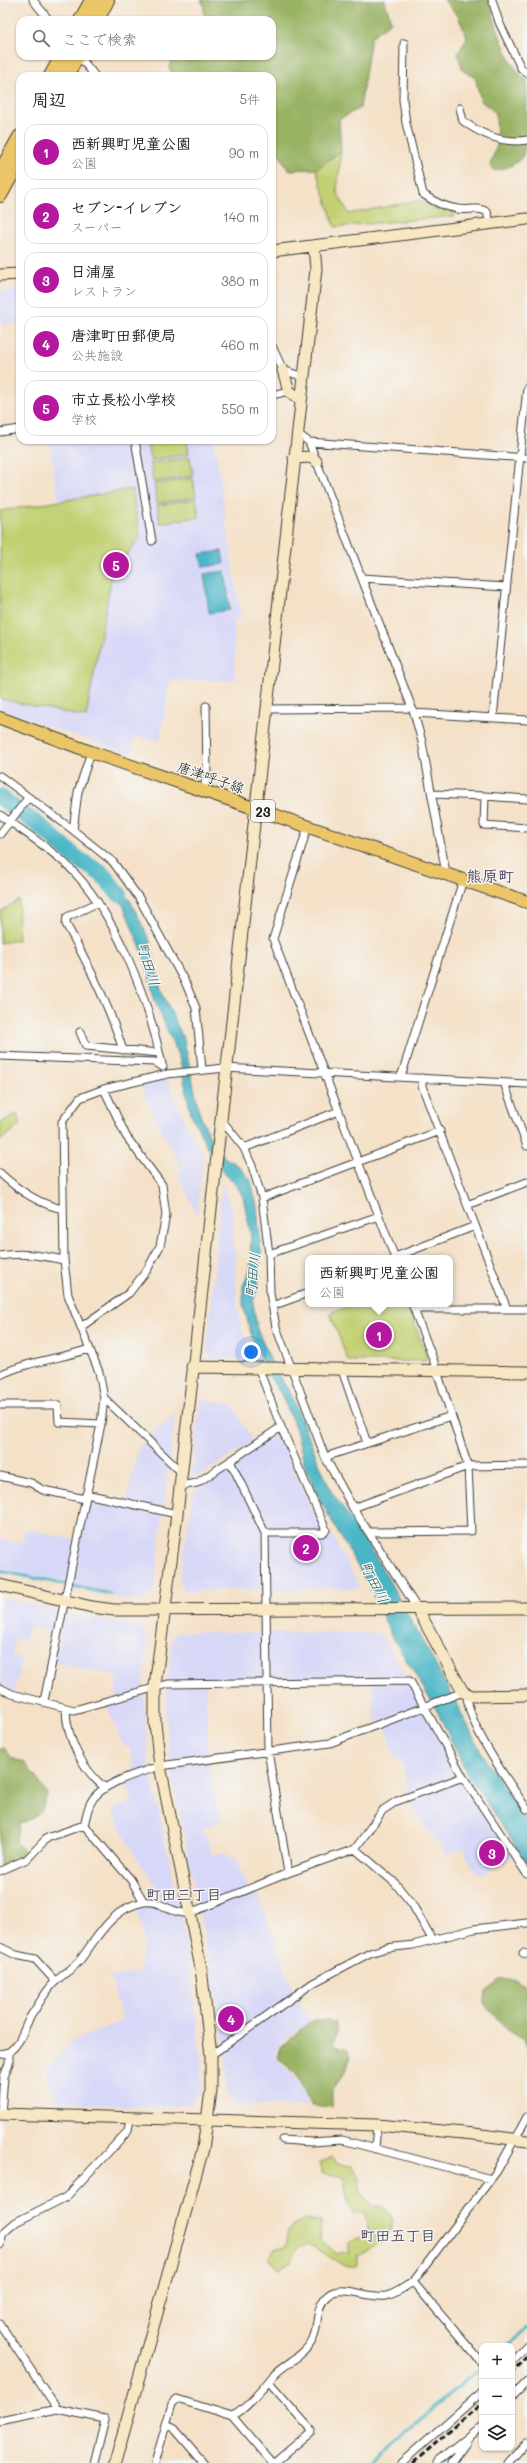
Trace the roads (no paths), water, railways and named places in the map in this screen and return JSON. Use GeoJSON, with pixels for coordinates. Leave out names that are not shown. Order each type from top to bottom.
{"type":"FeatureCollection","features":[{"type":"Feature","properties":{"kind":"highway"},"geometry":{"type":"LineString","coordinates":[[83,16],[92,0]]}},
{"type":"Feature","properties":{"kind":"highway"},"geometry":{"type":"LineString","coordinates":[[99,16],[107,0]]}},
{"type":"Feature","properties":{"kind":"highway"},"geometry":{"type":"LineString","coordinates":[[53,72],[60,60]]}},
{"type":"Feature","properties":{"kind":"highway"},"geometry":{"type":"LineString","coordinates":[[68,72],[76,60]]}},
{"type":"Feature","properties":{"kind":"highway"},"geometry":{"type":"LineString","coordinates":[[0,173],[16,143]]}},
{"type":"Feature","properties":{"kind":"highway"},"geometry":{"type":"LineString","coordinates":[[0,195],[16,166]]}},
{"type":"Feature","properties":{"kind":"main road","name":"唐津呼子線"},"geometry":{"type":"LineString","coordinates":[[0,718],[91,752],[527,902]]}},
{"type":"Feature","properties":{"kind":"street"},"geometry":{"type":"LineString","coordinates":[[33,0],[46,16]]}},
{"type":"Feature","properties":{"kind":"street"},"geometry":{"type":"LineString","coordinates":[[492,0],[499,22],[521,68],[527,73]]}},
{"type":"Feature","properties":{"kind":"street"},"geometry":{"type":"LineString","coordinates":[[404,43],[403,100],[406,123],[423,194],[437,204],[460,209],[482,209],[487,212],[490,223]]}},
{"type":"Feature","properties":{"kind":"street"},"geometry":{"type":"LineString","coordinates":[[81,60],[92,72]]}},
{"type":"Feature","properties":{"kind":"street"},"geometry":{"type":"LineString","coordinates":[[460,108],[463,120],[475,130],[494,138],[510,141],[527,140]]}},
{"type":"Feature","properties":{"kind":"street"},"geometry":{"type":"LineString","coordinates":[[276,251],[527,219]]}},
{"type":"Feature","properties":{"kind":"street"},"geometry":{"type":"LineString","coordinates":[[115,2463],[195,2179],[208,2120],[211,2091],[211,2055],[201,1968],[160,1766],[155,1723],[155,1686],[163,1611],[177,1514],[180,1471],[219,1121],[316,270],[314,247]]}},
{"type":"Feature","properties":{"kind":"street"},"geometry":{"type":"LineString","coordinates":[[0,275],[16,274]]}},
{"type":"Feature","properties":{"kind":"street"},"geometry":{"type":"LineString","coordinates":[[276,355],[283,370],[289,391],[301,400]]}},
{"type":"Feature","properties":{"kind":"street"},"geometry":{"type":"LineString","coordinates":[[283,370],[304,377]]}},
{"type":"Feature","properties":{"kind":"street"},"geometry":{"type":"LineString","coordinates":[[493,718],[506,587],[523,458],[527,388]]}},
{"type":"Feature","properties":{"kind":"street"},"geometry":{"type":"LineString","coordinates":[[276,394],[289,391]]}},
{"type":"Feature","properties":{"kind":"street"},"geometry":{"type":"LineString","coordinates":[[0,432],[16,430]]}},
{"type":"Feature","properties":{"kind":"street"},"geometry":{"type":"LineString","coordinates":[[297,434],[309,442],[523,458]]}},
{"type":"Feature","properties":{"kind":"street"},"geometry":{"type":"LineString","coordinates":[[309,442],[413,710],[432,794],[446,873]]}},
{"type":"Feature","properties":{"kind":"street"},"geometry":{"type":"LineString","coordinates":[[136,444],[152,541]]}},
{"type":"Feature","properties":{"kind":"street"},"geometry":{"type":"LineString","coordinates":[[294,458],[311,457],[316,461]]}},
{"type":"Feature","properties":{"kind":"street"},"geometry":{"type":"LineString","coordinates":[[362,578],[506,587]]}},
{"type":"Feature","properties":{"kind":"street"},"geometry":{"type":"LineString","coordinates":[[203,790],[207,777],[206,706]]}},
{"type":"Feature","properties":{"kind":"street"},"geometry":{"type":"LineString","coordinates":[[266,709],[413,710],[527,720]]}},
{"type":"Feature","properties":{"kind":"street"},"geometry":{"type":"LineString","coordinates":[[73,830],[78,792],[91,752]]}},
{"type":"Feature","properties":{"kind":"street"},"geometry":{"type":"LineString","coordinates":[[0,776],[73,830],[113,862],[139,898],[186,984],[196,1008],[202,1070]]}},
{"type":"Feature","properties":{"kind":"street"},"geometry":{"type":"LineString","coordinates":[[432,794],[527,799]]}},
{"type":"Feature","properties":{"kind":"street"},"geometry":{"type":"LineString","coordinates":[[485,796],[484,825],[527,828]]}},
{"type":"Feature","properties":{"kind":"street"},"geometry":{"type":"LineString","coordinates":[[0,834],[28,798]]}},
{"type":"Feature","properties":{"kind":"street"},"geometry":{"type":"LineString","coordinates":[[0,815],[66,864],[97,902],[130,963],[141,989],[162,1064],[167,1074]]}},
{"type":"Feature","properties":{"kind":"street"},"geometry":{"type":"LineString","coordinates":[[308,826],[273,939],[394,1255]]}},
{"type":"Feature","properties":{"kind":"street"},"geometry":{"type":"LineString","coordinates":[[401,1077],[463,880]]}},
{"type":"Feature","properties":{"kind":"street"},"geometry":{"type":"LineString","coordinates":[[97,902],[67,917],[66,924],[95,978],[112,1017],[123,1050]]}},
{"type":"Feature","properties":{"kind":"street"},"geometry":{"type":"LineString","coordinates":[[80,1032],[86,1046],[159,1053]]}},
{"type":"Feature","properties":{"kind":"street"},"geometry":{"type":"LineString","coordinates":[[0,1056],[162,1064]]}},
{"type":"Feature","properties":{"kind":"street"},"geometry":{"type":"LineString","coordinates":[[44,1701],[101,1424],[104,1398],[99,1372],[68,1295],[64,1260],[62,1122],[80,1098],[104,1089],[167,1074],[225,1068],[527,1084]]}},
{"type":"Feature","properties":{"kind":"street"},"geometry":{"type":"LineString","coordinates":[[422,1078],[422,1086],[507,1309]]}},
{"type":"Feature","properties":{"kind":"street"},"geometry":{"type":"LineString","coordinates":[[504,1083],[527,1146]]}},
{"type":"Feature","properties":{"kind":"street"},"geometry":{"type":"LineString","coordinates":[[81,1327],[129,1293],[147,1270],[160,1246],[166,1215],[162,1185],[126,1136],[104,1089]]}},
{"type":"Feature","properties":{"kind":"street"},"geometry":{"type":"LineString","coordinates":[[244,1148],[339,1111]]}},
{"type":"Feature","properties":{"kind":"street"},"geometry":{"type":"LineString","coordinates":[[219,1121],[244,1148],[262,1198],[269,1254],[272,1306],[276,1327],[325,1457],[353,1508],[370,1532],[463,1693],[467,1706],[486,1744],[527,1809]]}},
{"type":"Feature","properties":{"kind":"street"},"geometry":{"type":"LineString","coordinates":[[262,1198],[440,1131]]}},
{"type":"Feature","properties":{"kind":"street"},"geometry":{"type":"LineString","coordinates":[[0,1173],[12,1185],[36,1200],[49,1206],[63,1209]]}},
{"type":"Feature","properties":{"kind":"street"},"geometry":{"type":"LineString","coordinates":[[467,1205],[527,1182]]}},
{"type":"Feature","properties":{"kind":"street"},"geometry":{"type":"LineString","coordinates":[[269,1254],[379,1216]]}},
{"type":"Feature","properties":{"kind":"street"},"geometry":{"type":"LineString","coordinates":[[402,1255],[475,1226]]}},
{"type":"Feature","properties":{"kind":"street"},"geometry":{"type":"LineString","coordinates":[[0,1256],[22,1253],[64,1260]]}},
{"type":"Feature","properties":{"kind":"street"},"geometry":{"type":"LineString","coordinates":[[272,1306],[305,1294]]}},
{"type":"Feature","properties":{"kind":"street"},"geometry":{"type":"LineString","coordinates":[[370,1532],[471,1531],[468,1466],[435,1370],[433,1359],[413,1307]]}},
{"type":"Feature","properties":{"kind":"street"},"geometry":{"type":"LineString","coordinates":[[444,1307],[527,1309]]}},
{"type":"Feature","properties":{"kind":"street"},"geometry":{"type":"LineString","coordinates":[[0,1375],[32,1363],[64,1358],[89,1349]]}},
{"type":"Feature","properties":{"kind":"street"},"geometry":{"type":"LineString","coordinates":[[192,1367],[527,1372]]}},
{"type":"Feature","properties":{"kind":"street"},"geometry":{"type":"LineString","coordinates":[[258,1368],[281,1427],[326,1530],[322,1533],[265,1533]]}},
{"type":"Feature","properties":{"kind":"street"},"geometry":{"type":"LineString","coordinates":[[342,1370],[367,1443]]}},
{"type":"Feature","properties":{"kind":"street"},"geometry":{"type":"LineString","coordinates":[[104,1398],[180,1471]]}},
{"type":"Feature","properties":{"kind":"street"},"geometry":{"type":"LineString","coordinates":[[0,1405],[58,1405],[59,1422],[101,1424]]}},
{"type":"Feature","properties":{"kind":"street"},"geometry":{"type":"LineString","coordinates":[[325,1457],[451,1416]]}},
{"type":"Feature","properties":{"kind":"street"},"geometry":{"type":"LineString","coordinates":[[179,1486],[197,1483],[281,1427]]}},
{"type":"Feature","properties":{"kind":"street"},"geometry":{"type":"LineString","coordinates":[[230,1461],[265,1533],[268,1751],[288,1873]]}},
{"type":"Feature","properties":{"kind":"street"},"geometry":{"type":"LineString","coordinates":[[353,1508],[468,1466],[527,1465]]}},
{"type":"Feature","properties":{"kind":"street"},"geometry":{"type":"LineString","coordinates":[[0,1476],[31,1483],[43,1490],[86,1496],[177,1514]]}},
{"type":"Feature","properties":{"kind":"street"},"geometry":{"type":"LineString","coordinates":[[0,1585],[114,1610],[266,1611],[414,1608],[527,1608]]}},
{"type":"Feature","properties":{"kind":"street"},"geometry":{"type":"LineString","coordinates":[[0,1688],[12,1694],[44,1701],[74,1710],[155,1686],[266,1682],[410,1680],[462,1777],[527,1874]]}},
{"type":"Feature","properties":{"kind":"street"},"geometry":{"type":"LineString","coordinates":[[84,1825],[90,1804],[104,1788],[160,1766],[330,1743],[463,1693],[527,1695]]}},
{"type":"Feature","properties":{"kind":"street"},"geometry":{"type":"LineString","coordinates":[[66,1708],[66,1718],[73,1745],[86,1770],[104,1788]]}},
{"type":"Feature","properties":{"kind":"street"},"geometry":{"type":"LineString","coordinates":[[0,2054],[9,2052],[23,2038],[31,2015],[55,1982],[80,1960],[93,1940],[109,1922],[126,1910],[144,1902],[160,1905],[179,1914],[190,1913],[288,1873],[355,1849],[383,1810],[397,1801],[462,1777]]}},
{"type":"Feature","properties":{"kind":"street"},"geometry":{"type":"LineString","coordinates":[[0,1871],[27,1859],[47,1838],[84,1825]]}},
{"type":"Feature","properties":{"kind":"street"},"geometry":{"type":"LineString","coordinates":[[84,1825],[131,1880],[144,1902]]}},
{"type":"Feature","properties":{"kind":"street"},"geometry":{"type":"LineString","coordinates":[[355,1849],[394,1882],[412,1904],[432,1939]]}},
{"type":"Feature","properties":{"kind":"street"},"geometry":{"type":"LineString","coordinates":[[211,2055],[313,1983],[370,1953],[386,1948],[413,1945],[474,1929],[527,1923]]}},
{"type":"Feature","properties":{"kind":"street"},"geometry":{"type":"LineString","coordinates":[[0,1947],[16,1955],[35,1959],[55,1982]]}},
{"type":"Feature","properties":{"kind":"street"},"geometry":{"type":"LineString","coordinates":[[9,2052],[9,2063],[4,2077],[1,2114],[130,2119],[377,2125],[474,2134],[527,2141]]}},
{"type":"Feature","properties":{"kind":"street"},"geometry":{"type":"LineString","coordinates":[[232,2416],[248,2406],[252,2398],[270,2383],[274,2376],[311,2343],[317,2328],[320,2302],[328,2294],[337,2291],[385,2296],[395,2294],[413,2282],[492,2179],[527,2117]]}},
{"type":"Feature","properties":{"kind":"street"},"geometry":{"type":"LineString","coordinates":[[0,2245],[3,2233],[16,2222],[66,2197],[128,2131],[130,2119]]}},
{"type":"Feature","properties":{"kind":"street"},"geometry":{"type":"LineString","coordinates":[[375,2149],[377,2125]]}},
{"type":"Feature","properties":{"kind":"street"},"geometry":{"type":"LineString","coordinates":[[283,2140],[311,2142],[342,2140],[492,2179]]}},
{"type":"Feature","properties":{"kind":"street"},"geometry":{"type":"LineString","coordinates":[[413,2282],[479,2360]]}},
{"type":"Feature","properties":{"kind":"street"},"geometry":{"type":"LineString","coordinates":[[0,2324],[57,2409]]}},
{"type":"Feature","properties":{"kind":"street"},"geometry":{"type":"LineString","coordinates":[[515,2358],[527,2345]]}},
{"type":"Feature","properties":{"kind":"street"},"geometry":{"type":"LineString","coordinates":[[515,2394],[527,2382]]}},
{"type":"Feature","properties":{"kind":"street"},"geometry":{"type":"LineString","coordinates":[[155,2463],[172,2404],[177,2399],[232,2416],[273,2463],[312,2431],[270,2383]]}},
{"type":"Feature","properties":{"kind":"street"},"geometry":{"type":"LineString","coordinates":[[401,2463],[479,2395]]}},
{"type":"Feature","properties":{"kind":"street"},"geometry":{"type":"LineString","coordinates":[[1,2419],[57,2409],[104,2419],[94,2463]]}},
{"type":"Feature","properties":{"kind":"street"},"geometry":{"type":"LineString","coordinates":[[166,2424],[173,2428],[204,2463]]}},
{"type":"Feature","properties":{"kind":"street"},"geometry":{"type":"LineString","coordinates":[[436,2463],[471,2437],[479,2429]]}},
{"type":"Feature","properties":{"kind":"street"},"geometry":{"type":"LineString","coordinates":[[452,2463],[471,2437]]}},
{"type":"Feature","properties":{"kind":"street"},"geometry":{"type":"LineString","coordinates":[[508,2463],[527,2442]]}},
{"type":"Feature","properties":{"kind":"water"},"geometry":{"type":"Polygon","coordinates":[[[222,551],[224,564],[203,567],[200,554],[222,551]]]}},
{"type":"Feature","properties":{"kind":"water"},"geometry":{"type":"Polygon","coordinates":[[[225,571],[230,610],[209,613],[204,574],[225,571]]]}},
{"type":"Feature","properties":{"kind":"water"},"geometry":{"type":"Polygon","coordinates":[[[102,874],[130,900],[150,941],[161,990],[184,1040],[200,1115],[210,1137],[225,1158],[239,1166],[251,1181],[257,1206],[261,1251],[258,1287],[253,1302],[257,1329],[276,1372],[289,1391],[331,1491],[363,1536],[450,1691],[483,1756],[527,1822],[527,1863],[468,1775],[436,1709],[390,1633],[370,1588],[321,1502],[305,1467],[296,1430],[282,1396],[267,1373],[251,1334],[243,1304],[243,1286],[250,1270],[251,1235],[243,1197],[237,1186],[222,1171],[202,1137],[191,1114],[180,1060],[155,1001],[144,956],[123,905],[102,874]]]}},
{"type":"Feature","properties":{"kind":"waterway","name":"町田川"},"geometry":{"type":"LineString","coordinates":[[0,797],[37,824],[78,859],[102,874],[119,894]]}},
{"type":"Feature","properties":{"kind":"waterway"},"geometry":{"type":"LineString","coordinates":[[0,1571],[110,1594]]}},
{"type":"Feature","properties":{"kind":"waterway"},"geometry":{"type":"LineString","coordinates":[[510,2343],[527,2328]]}},
{"type":"Feature","properties":{"kind":"waterway"},"geometry":{"type":"LineString","coordinates":[[369,2463],[479,2370]]}},
{"type":"Feature","properties":{"kind":"railway"},"geometry":{"type":"LineString","coordinates":[[515,2370],[527,2356]]}},
{"type":"Feature","properties":{"kind":"railway"},"geometry":{"type":"LineString","coordinates":[[413,2463],[479,2406]]}},
{"type":"Feature","properties":{"kind":"place","name":"市立長松小学校"},"geometry":{"type":"Point","coordinates":[116,565]}},
{"type":"Feature","properties":{"kind":"place","name":"西新興町児童公園"},"geometry":{"type":"Point","coordinates":[379,1335]}},
{"type":"Feature","properties":{"kind":"place","name":"セブン-イレブン"},"geometry":{"type":"Point","coordinates":[306,1548]}},
{"type":"Feature","properties":{"kind":"place","name":"日浦屋"},"geometry":{"type":"Point","coordinates":[492,1853]}},
{"type":"Feature","properties":{"kind":"place","name":"唐津町田郵便局"},"geometry":{"type":"Point","coordinates":[231,2019]}},
{"type":"Feature","properties":{"kind":"district","name":"熊原町"},"geometry":{"type":"Point","coordinates":[490,875]}},
{"type":"Feature","properties":{"kind":"district","name":"町田三丁目"},"geometry":{"type":"Point","coordinates":[184,1894]}},
{"type":"Feature","properties":{"kind":"district","name":"町田五丁目"},"geometry":{"type":"Point","coordinates":[398,2235]}}]}
